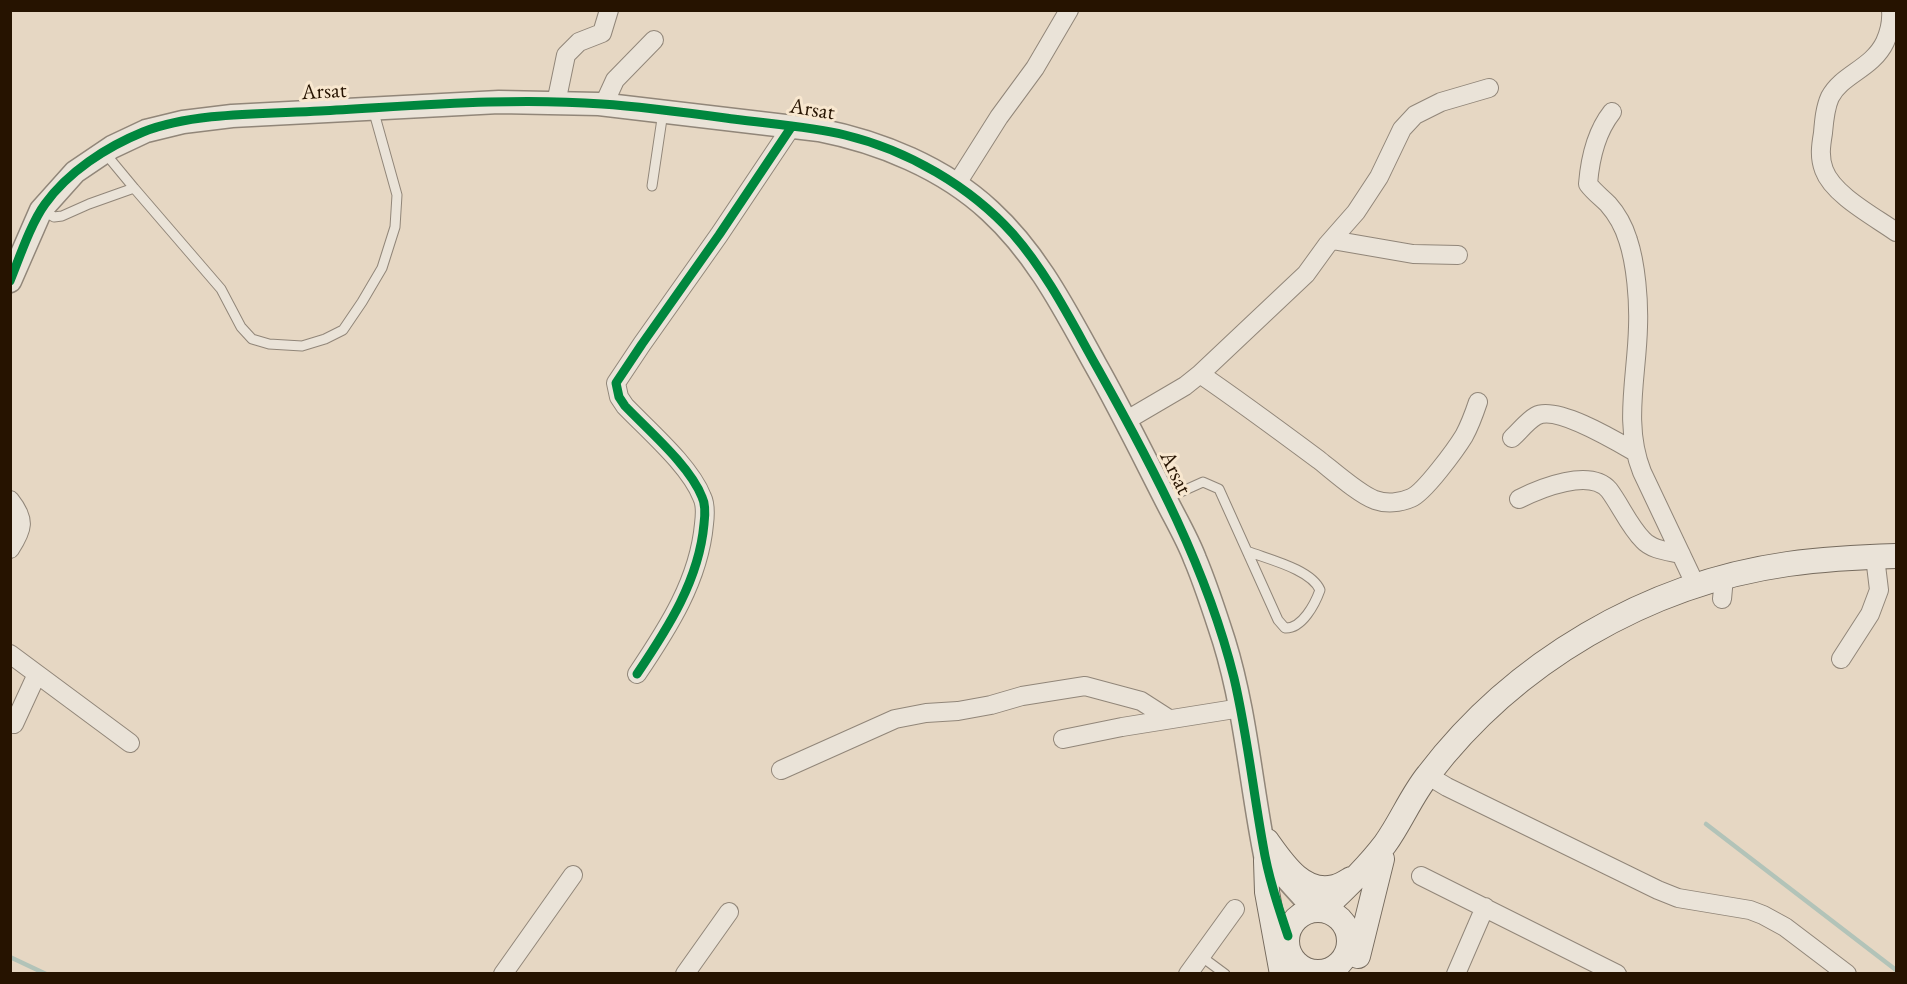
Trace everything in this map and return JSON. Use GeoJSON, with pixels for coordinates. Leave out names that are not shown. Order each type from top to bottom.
{"type":"FeatureCollection","features":[{"type":"Feature","properties":{"kind":"main road"},"geometry":{"type":"LineString","coordinates":[[1340,971],[1347,952],[1349,932],[1384,851],[1427,775],[1505,692],[1544,661],[1599,627],[1696,586],[1723,588],[1786,564],[1886,556]]}},
{"type":"Feature","properties":{"kind":"main road"},"geometry":{"type":"LineString","coordinates":[[1264,841],[1289,869],[1306,883],[1326,888],[1335,887],[1360,875]]}},
{"type":"Feature","properties":{"kind":"main road"},"geometry":{"type":"LineString","coordinates":[[1264,841],[1267,892],[1292,970]]}},
{"type":"Feature","properties":{"kind":"main road"},"geometry":{"type":"LineString","coordinates":[[1318,910],[1360,875],[1384,851]]}},
{"type":"Feature","properties":{"kind":"main road"},"geometry":{"type":"LineString","coordinates":[[1340,971],[1384,851]]}},
{"type":"Feature","properties":{"kind":"main road"},"geometry":{"type":"LineString","coordinates":[[1292,970],[1288,936],[1291,926],[1305,912],[1318,910],[1334,914],[1342,920],[1349,932]]}},
{"type":"Feature","properties":{"kind":"main road"},"geometry":{"type":"LineString","coordinates":[[1292,970],[1340,971]]}},
{"type":"Feature","properties":{"kind":"street"},"geometry":{"type":"LineString","coordinates":[[556,103],[566,55],[579,42],[602,33],[609,10]]}},
{"type":"Feature","properties":{"kind":"street"},"geometry":{"type":"LineString","coordinates":[[956,185],[999,117],[1035,68],[1069,10]]}},
{"type":"Feature","properties":{"kind":"street"},"geometry":{"type":"LineString","coordinates":[[1891,10],[1892,20],[1889,33],[1880,51],[1870,63],[1842,83],[1831,95],[1826,111],[1821,155],[1824,171],[1833,185],[1896,232]]}},
{"type":"Feature","properties":{"kind":"street"},"geometry":{"type":"LineString","coordinates":[[604,104],[615,80],[654,40]]}},
{"type":"Feature","properties":{"kind":"street"},"geometry":{"type":"LineString","coordinates":[[1126,420],[1185,386],[1200,374],[1306,274],[1356,212],[1379,177],[1402,129],[1415,115],[1435,104],[1489,88]]}},
{"type":"Feature","properties":{"kind":"street","name":"Arsat"},"geometry":{"type":"LineString","coordinates":[[10,281],[41,210],[75,172],[105,152],[146,131],[183,122],[232,116],[499,102],[604,104],[792,126],[847,135],[880,146],[936,172],[990,210],[1013,234],[1057,295],[1126,420],[1195,558],[1224,641],[1241,708],[1264,841]]}},
{"type":"Feature","properties":{"kind":"street"},"geometry":{"type":"LineString","coordinates":[[1612,112],[1601,126],[1588,184],[1614,212],[1628,239],[1633,261],[1639,324],[1631,421],[1635,452],[1642,472],[1696,586]]}},
{"type":"Feature","properties":{"kind":"street"},"geometry":{"type":"LineString","coordinates":[[637,674],[661,639],[691,581],[702,547],[705,513],[703,498],[691,476],[625,406],[619,397],[616,383],[720,236],[792,126]]}},
{"type":"Feature","properties":{"kind":"street"},"geometry":{"type":"LineString","coordinates":[[1332,240],[1413,254],[1458,255]]}},
{"type":"Feature","properties":{"kind":"street"},"geometry":{"type":"LineString","coordinates":[[1200,374],[1262,417],[1356,488],[1374,500],[1385,502],[1412,498],[1424,489],[1463,438],[1478,402]]}},
{"type":"Feature","properties":{"kind":"street"},"geometry":{"type":"LineString","coordinates":[[1512,438],[1536,416],[1545,413],[1556,414],[1607,436],[1635,452]]}},
{"type":"Feature","properties":{"kind":"street"},"geometry":{"type":"LineString","coordinates":[[1519,499],[1541,488],[1584,480],[1600,482],[1608,489],[1644,541],[1659,549],[1681,554]]}},
{"type":"Feature","properties":{"kind":"street"},"geometry":{"type":"LineString","coordinates":[[10,501],[21,516],[22,524],[18,537],[10,549]]}},
{"type":"Feature","properties":{"kind":"street"},"geometry":{"type":"LineString","coordinates":[[1841,659],[1870,614],[1879,590],[1886,556]]}},
{"type":"Feature","properties":{"kind":"street"},"geometry":{"type":"LineString","coordinates":[[10,654],[130,743]]}},
{"type":"Feature","properties":{"kind":"street"},"geometry":{"type":"LineString","coordinates":[[14,724],[37,674]]}},
{"type":"Feature","properties":{"kind":"street"},"geometry":{"type":"LineString","coordinates":[[781,770],[895,719],[926,713],[958,711],[1022,696],[1085,686],[1141,701],[1169,719]]}},
{"type":"Feature","properties":{"kind":"street"},"geometry":{"type":"LineString","coordinates":[[1063,739],[1241,708]]}},
{"type":"Feature","properties":{"kind":"street"},"geometry":{"type":"LineString","coordinates":[[1427,775],[1447,787],[1658,890],[1678,898],[1750,910],[1763,915],[1785,927],[1847,974]]}},
{"type":"Feature","properties":{"kind":"street"},"geometry":{"type":"LineString","coordinates":[[1264,841],[1287,879],[1318,910]]}},
{"type":"Feature","properties":{"kind":"street"},"geometry":{"type":"LineString","coordinates":[[1264,841],[1288,936]]}},
{"type":"Feature","properties":{"kind":"street"},"geometry":{"type":"LineString","coordinates":[[503,974],[573,875]]}},
{"type":"Feature","properties":{"kind":"street"},"geometry":{"type":"LineString","coordinates":[[1420,876],[1609,972]]}},
{"type":"Feature","properties":{"kind":"street"},"geometry":{"type":"LineString","coordinates":[[1456,974],[1485,907]]}},
{"type":"Feature","properties":{"kind":"street"},"geometry":{"type":"LineString","coordinates":[[1188,974],[1235,909]]}},
{"type":"Feature","properties":{"kind":"street"},"geometry":{"type":"LineString","coordinates":[[685,974],[729,912]]}},
{"type":"Feature","properties":{"kind":"lane"},"geometry":{"type":"LineString","coordinates":[[105,152],[221,289],[241,327],[252,339],[269,344],[302,346],[326,339],[343,330],[382,268],[395,227],[397,195],[373,109]]}},
{"type":"Feature","properties":{"kind":"lane"},"geometry":{"type":"LineString","coordinates":[[652,186],[663,110]]}},
{"type":"Feature","properties":{"kind":"lane"},"geometry":{"type":"LineString","coordinates":[[41,210],[54,217],[62,216],[134,188]]}},
{"type":"Feature","properties":{"kind":"lane"},"geometry":{"type":"LineString","coordinates":[[1166,499],[1203,482],[1219,489],[1278,620],[1285,628],[1295,626],[1317,598],[1320,590],[1317,584],[1302,572],[1247,551]]}},
{"type":"Feature","properties":{"kind":"lane"},"geometry":{"type":"LineString","coordinates":[[1202,957],[1225,974]]}},
{"type":"Feature","properties":{"kind":"waterway"},"geometry":{"type":"LineString","coordinates":[[1706,824],[1896,970]]}},
{"type":"Feature","properties":{"kind":"waterway"},"geometry":{"type":"LineString","coordinates":[[10,957],[46,974]]}},
{"type":"Feature","properties":{"kind":"cycle path"},"geometry":{"type":"LineString","coordinates":[[10,281],[40,212],[54,192],[76,171],[115,145],[143,132],[163,125],[207,117],[461,103],[531,101],[602,104],[817,129],[868,142],[914,160],[977,200],[1026,249],[1069,317],[1158,481],[1194,558],[1223,637],[1239,699],[1268,868],[1288,936]]}},
{"type":"Feature","properties":{"kind":"cycle path"},"geometry":{"type":"LineString","coordinates":[[637,674],[671,621],[689,584],[701,545],[705,507],[696,485],[679,461],[625,406],[619,397],[616,383],[792,126]]}}]}
